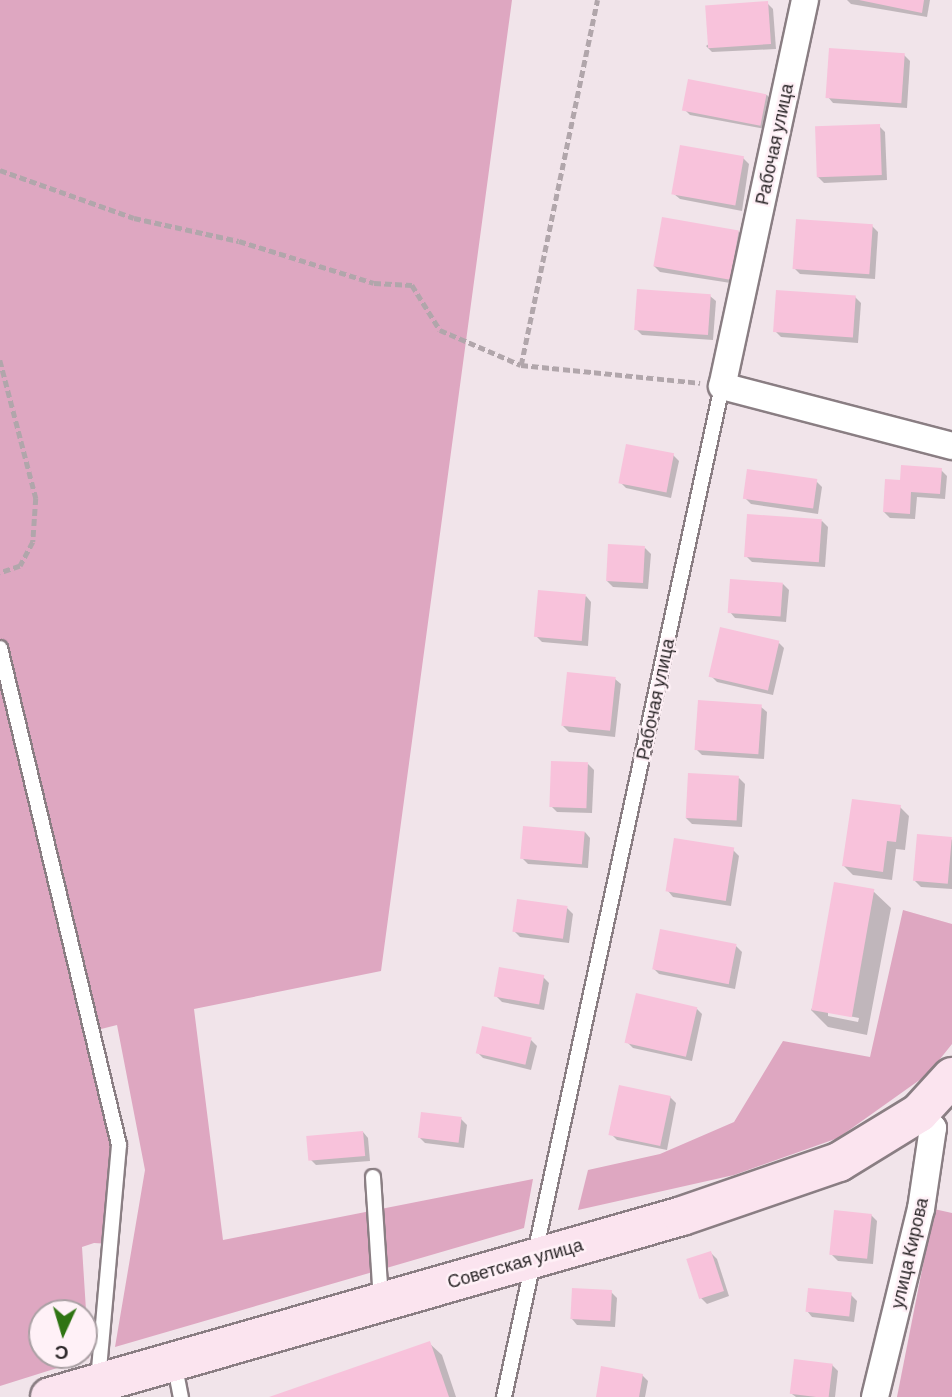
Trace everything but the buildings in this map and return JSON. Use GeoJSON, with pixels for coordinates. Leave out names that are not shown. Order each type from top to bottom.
{"type":"FeatureCollection","features":[{"type":"Feature","properties":{"kind":"main road","name":"Советская улица"},"geometry":{"type":"LineString","coordinates":[[50,1397],[98,1382],[177,1379],[382,1302],[682,1216],[839,1162],[919,1113],[952,1077]]}},
{"type":"Feature","properties":{"kind":"street","name":"Рабочая улица"},"geometry":{"type":"LineString","coordinates":[[722,386],[805,0]]}},
{"type":"Feature","properties":{"kind":"street"},"geometry":{"type":"LineString","coordinates":[[722,386],[952,446]]}},
{"type":"Feature","properties":{"kind":"street","name":"улица Кирова"},"geometry":{"type":"LineString","coordinates":[[875,1397],[921,1209],[933,1128],[919,1113]]}},
{"type":"Feature","properties":{"kind":"lane","name":"Рабочая улица"},"geometry":{"type":"LineString","coordinates":[[504,1397],[722,386]]}},
{"type":"Feature","properties":{"kind":"lane"},"geometry":{"type":"LineString","coordinates":[[0,648],[119,1145],[98,1382]]}},
{"type":"Feature","properties":{"kind":"lane"},"geometry":{"type":"LineString","coordinates":[[373,1177],[382,1302]]}},
{"type":"Feature","properties":{"kind":"path"},"geometry":{"type":"LineString","coordinates":[[521,365],[597,0]]}},
{"type":"Feature","properties":{"kind":"path"},"geometry":{"type":"LineString","coordinates":[[0,170],[134,218],[239,241],[374,283],[412,285],[440,330],[521,365],[722,386]]}},
{"type":"Feature","properties":{"kind":"path"},"geometry":{"type":"LineString","coordinates":[[0,360],[36,498],[33,542],[20,566],[0,573]]}},
{"type":"Feature","properties":{"kind":"shaded area"},"geometry":{"type":"Polygon","coordinates":[[[0,0],[512,0],[381,971],[194,1009],[223,1240],[533,1179],[524,1228],[115,1347],[145,1170],[117,1025],[93,1031],[119,1145],[111,1244],[94,1243],[82,1247],[85,1299],[28,1299],[28,1369],[54,1369],[0,1386],[0,0]]]}},
{"type":"Feature","properties":{"kind":"shaded area"},"geometry":{"type":"Polygon","coordinates":[[[903,910],[952,924],[952,1044],[928,1074],[838,1138],[734,1175],[578,1210],[588,1170],[660,1154],[734,1122],[783,1041],[870,1057],[903,910]]]}},
{"type":"Feature","properties":{"kind":"shaded area"},"geometry":{"type":"Polygon","coordinates":[[[934,1209],[952,1213],[952,1397],[897,1397],[934,1209]]]}}]}
